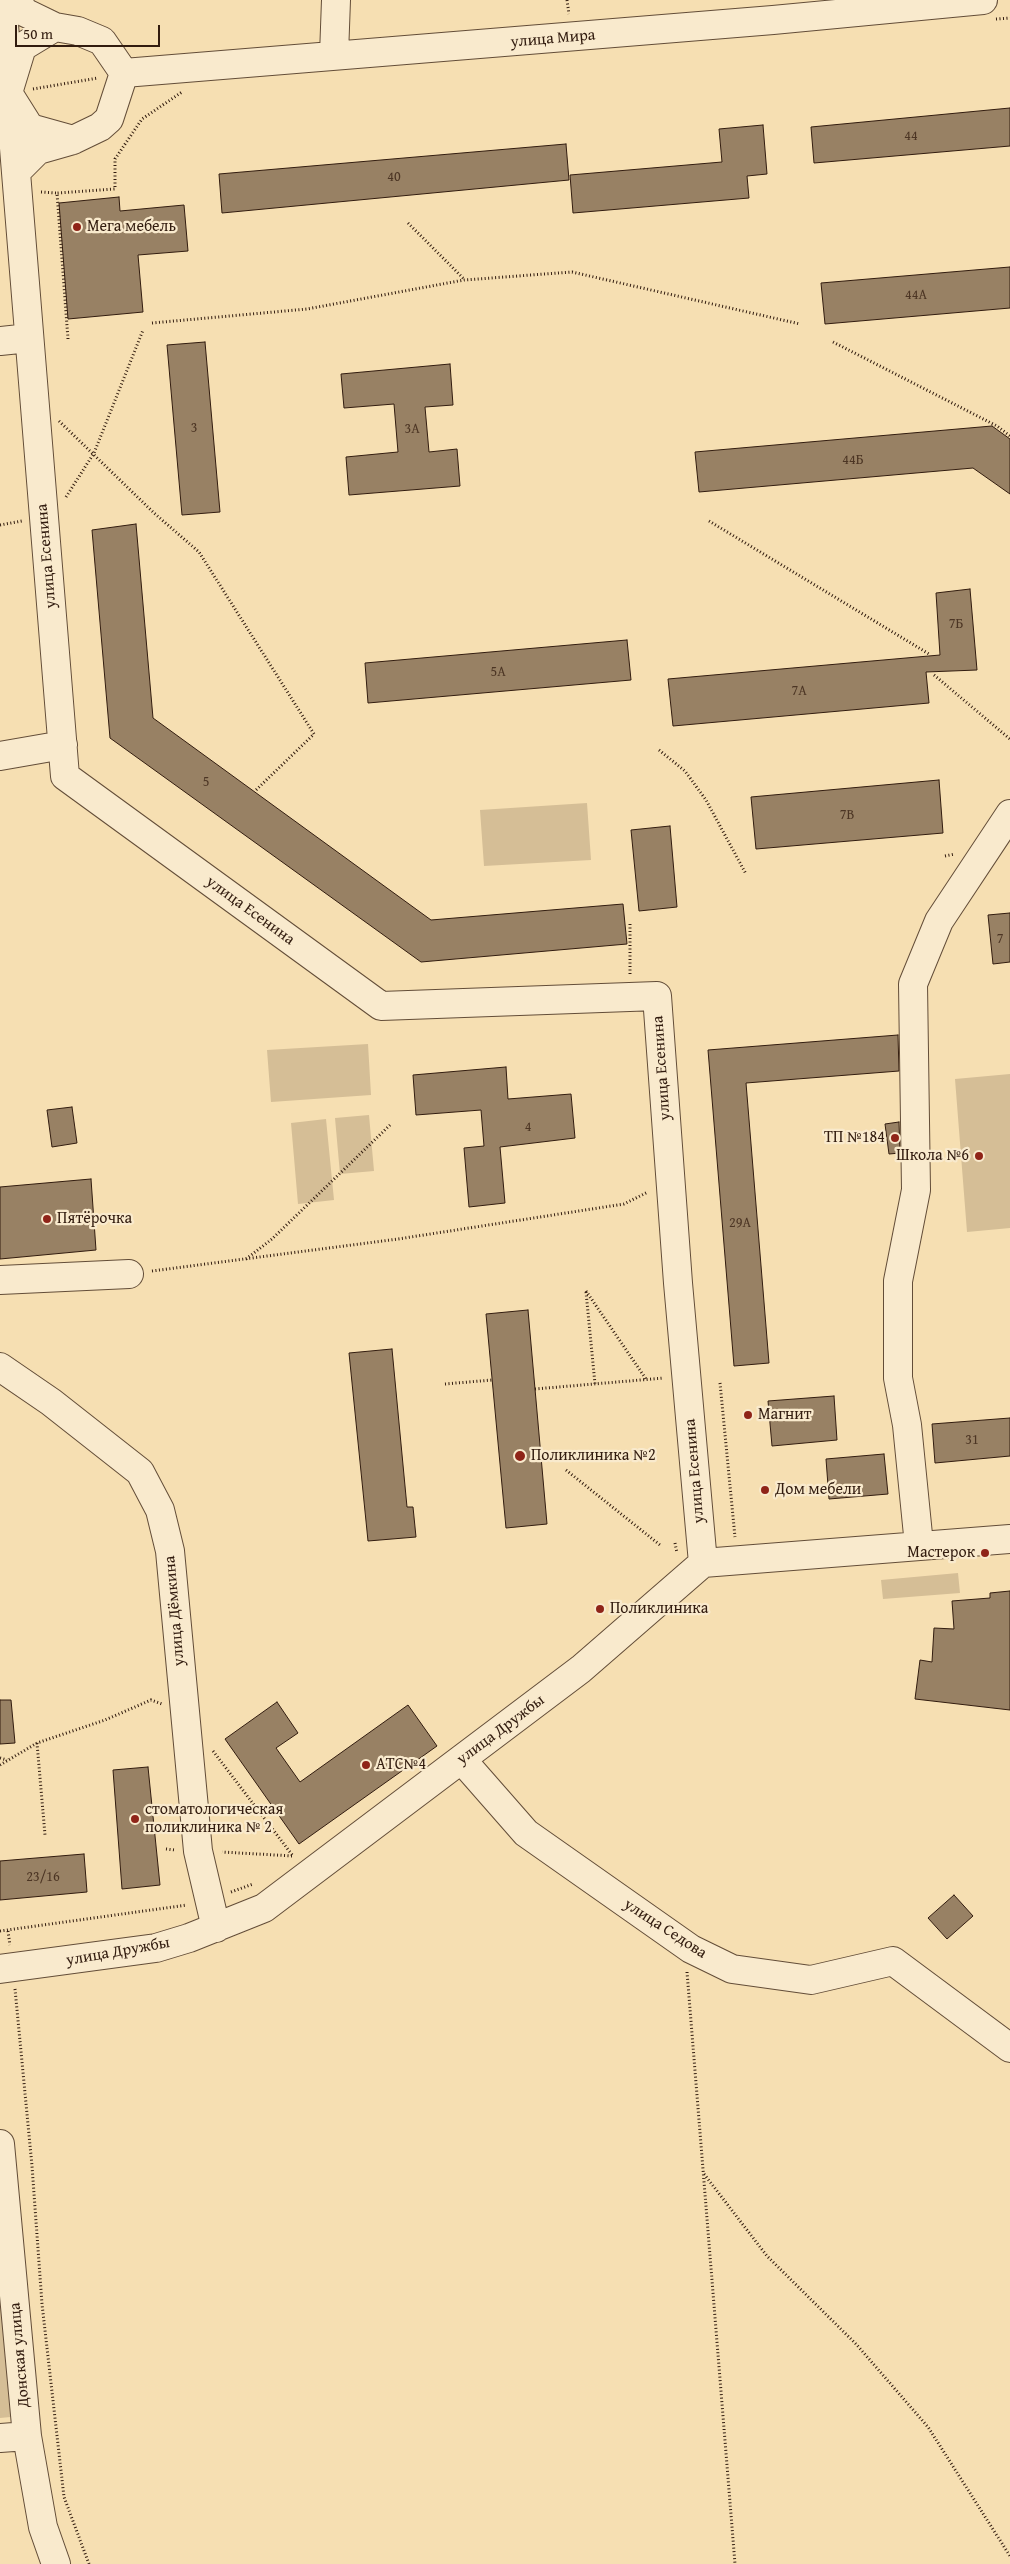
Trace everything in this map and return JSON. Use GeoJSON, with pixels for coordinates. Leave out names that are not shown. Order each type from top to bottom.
{"type":"FeatureCollection","features":[{"type":"Feature","properties":{"kind":"street","name":"улица Есенина"},"geometry":{"type":"LineString","coordinates":[[2,0],[3,64],[16,172],[65,776],[381,1006],[657,996],[686,1377],[703,1563]]}},
{"type":"Feature","properties":{"kind":"street"},"geometry":{"type":"LineString","coordinates":[[16,172],[38,150],[72,140],[100,127],[109,119],[124,73],[102,41],[78,31],[55,27],[24,12],[17,0]]}},
{"type":"Feature","properties":{"kind":"street"},"geometry":{"type":"LineString","coordinates":[[334,56],[336,0]]}},
{"type":"Feature","properties":{"kind":"street","name":"улица Мира"},"geometry":{"type":"LineString","coordinates":[[124,73],[773,20],[987,10]]}},
{"type":"Feature","properties":{"kind":"street"},"geometry":{"type":"LineString","coordinates":[[55,27],[22,47],[8,94],[30,128],[72,140]]}},
{"type":"Feature","properties":{"kind":"street"},"geometry":{"type":"LineString","coordinates":[[0,341],[29,338]]}},
{"type":"Feature","properties":{"kind":"street"},"geometry":{"type":"LineString","coordinates":[[0,756],[63,745]]}},
{"type":"Feature","properties":{"kind":"street"},"geometry":{"type":"LineString","coordinates":[[919,1545],[907,1425],[898,1378],[898,1282],[916,1190],[914,984],[939,921],[1010,814]]}},
{"type":"Feature","properties":{"kind":"street"},"geometry":{"type":"LineString","coordinates":[[0,1280],[129,1274]]}},
{"type":"Feature","properties":{"kind":"street","name":"улица Дёмкина"},"geometry":{"type":"LineString","coordinates":[[0,1367],[51,1402],[140,1472],[160,1510],[170,1551],[198,1851],[216,1928]]}},
{"type":"Feature","properties":{"kind":"street"},"geometry":{"type":"LineString","coordinates":[[703,1563],[1010,1539]]}},
{"type":"Feature","properties":{"kind":"street","name":"улица Дружбы"},"geometry":{"type":"LineString","coordinates":[[6,1968],[156,1948],[216,1928],[264,1908],[581,1669],[703,1563]]}},
{"type":"Feature","properties":{"kind":"street","name":"улица Седова"},"geometry":{"type":"LineString","coordinates":[[462,1760],[526,1832],[691,1949],[732,1969],[811,1980],[893,1961],[1010,2048]]}},
{"type":"Feature","properties":{"kind":"street","name":"Донская улица"},"geometry":{"type":"LineString","coordinates":[[0,2144],[8,2308],[43,2527],[56,2564]]}},
{"type":"Feature","properties":{"kind":"street"},"geometry":{"type":"LineString","coordinates":[[0,2438],[27,2436]]}},
{"type":"Feature","properties":{"kind":"path"},"geometry":{"type":"LineString","coordinates":[[987,10],[1010,18]]}},
{"type":"Feature","properties":{"kind":"path"},"geometry":{"type":"LineString","coordinates":[[8,94],[124,73]]}},
{"type":"Feature","properties":{"kind":"path"},"geometry":{"type":"LineString","coordinates":[[68,339],[57,193],[115,189],[115,159],[142,119],[186,90]]}},
{"type":"Feature","properties":{"kind":"path"},"geometry":{"type":"LineString","coordinates":[[408,223],[464,280]]}},
{"type":"Feature","properties":{"kind":"path"},"geometry":{"type":"LineString","coordinates":[[152,323],[307,309],[464,280],[572,272],[800,324]]}},
{"type":"Feature","properties":{"kind":"path"},"geometry":{"type":"LineString","coordinates":[[94,453],[143,330]]}},
{"type":"Feature","properties":{"kind":"path"},"geometry":{"type":"LineString","coordinates":[[833,342],[997,426],[1010,436]]}},
{"type":"Feature","properties":{"kind":"path"},"geometry":{"type":"LineString","coordinates":[[34,397],[154,513],[199,552],[314,734],[256,790]]}},
{"type":"Feature","properties":{"kind":"path"},"geometry":{"type":"LineString","coordinates":[[0,525],[30,520]]}},
{"type":"Feature","properties":{"kind":"path"},"geometry":{"type":"LineString","coordinates":[[709,521],[928,654]]}},
{"type":"Feature","properties":{"kind":"path"},"geometry":{"type":"LineString","coordinates":[[934,675],[1010,739]]}},
{"type":"Feature","properties":{"kind":"path"},"geometry":{"type":"LineString","coordinates":[[660,750],[685,770],[706,800],[746,874]]}},
{"type":"Feature","properties":{"kind":"path"},"geometry":{"type":"LineString","coordinates":[[630,924],[630,998]]}},
{"type":"Feature","properties":{"kind":"path"},"geometry":{"type":"LineString","coordinates":[[245,1259],[272,1239],[390,1125]]}},
{"type":"Feature","properties":{"kind":"path"},"geometry":{"type":"LineString","coordinates":[[129,1274],[398,1239],[624,1204],[671,1181]]}},
{"type":"Feature","properties":{"kind":"path"},"geometry":{"type":"LineString","coordinates":[[595,1384],[586,1291],[646,1380]]}},
{"type":"Feature","properties":{"kind":"path"},"geometry":{"type":"LineString","coordinates":[[535,1388],[686,1377]]}},
{"type":"Feature","properties":{"kind":"path"},"geometry":{"type":"LineString","coordinates":[[445,1384],[492,1380]]}},
{"type":"Feature","properties":{"kind":"path"},"geometry":{"type":"LineString","coordinates":[[720,1383],[735,1541]]}},
{"type":"Feature","properties":{"kind":"path"},"geometry":{"type":"LineString","coordinates":[[566,1470],[660,1545]]}},
{"type":"Feature","properties":{"kind":"path"},"geometry":{"type":"LineString","coordinates":[[0,1765],[37,1743],[105,1720],[150,1700],[185,1713]]}},
{"type":"Feature","properties":{"kind":"path"},"geometry":{"type":"LineString","coordinates":[[37,1743],[45,1835]]}},
{"type":"Feature","properties":{"kind":"path"},"geometry":{"type":"LineString","coordinates":[[166,1850],[293,1856],[209,1745]]}},
{"type":"Feature","properties":{"kind":"path"},"geometry":{"type":"LineString","coordinates":[[0,1758],[8,1761]]}},
{"type":"Feature","properties":{"kind":"path"},"geometry":{"type":"LineString","coordinates":[[8,1931],[6,1968],[32,2166],[42,2304],[64,2497],[89,2564]]}},
{"type":"Feature","properties":{"kind":"path"},"geometry":{"type":"LineString","coordinates":[[691,1949],[686,1970],[735,2564]]}},
{"type":"Feature","properties":{"kind":"path"},"geometry":{"type":"LineString","coordinates":[[703,2173],[767,2256],[856,2344],[928,2427],[1010,2556]]}},
{"type":"Feature","properties":{"kind":"shaded area"},"geometry":{"type":"Polygon","coordinates":[[[587,803],[591,860],[484,866],[480,810],[587,803]]]}},
{"type":"Feature","properties":{"kind":"shaded area"},"geometry":{"type":"Polygon","coordinates":[[[368,1044],[371,1095],[271,1102],[267,1050],[368,1044]]]}},
{"type":"Feature","properties":{"kind":"shaded area","name":"Школа №6"},"geometry":{"type":"Polygon","coordinates":[[[1010,1074],[1010,1228],[967,1232],[955,1079],[1010,1074]]]}},
{"type":"Feature","properties":{"kind":"shaded area"},"geometry":{"type":"Polygon","coordinates":[[[369,1115],[374,1171],[340,1174],[335,1118],[369,1115]]]}},
{"type":"Feature","properties":{"kind":"shaded area"},"geometry":{"type":"Polygon","coordinates":[[[326,1119],[334,1200],[298,1204],[291,1123],[326,1119]]]}},
{"type":"Feature","properties":{"kind":"shaded area"},"geometry":{"type":"Polygon","coordinates":[[[958,1573],[960,1593],[883,1599],[881,1580],[958,1573]]]}},
{"type":"Feature","properties":{"kind":"shaded area"},"geometry":{"type":"Polygon","coordinates":[[[10,2306],[21,2416],[0,2418],[0,2307],[10,2306]]]}},
{"type":"Feature","properties":{"kind":"building"},"geometry":{"type":"Polygon","coordinates":[[[1010,108],[1010,146],[814,163],[811,127],[1010,108]]]}},
{"type":"Feature","properties":{"kind":"building"},"geometry":{"type":"Polygon","coordinates":[[[763,125],[767,174],[747,176],[749,198],[573,213],[570,175],[722,162],[719,129],[763,125]]]}},
{"type":"Feature","properties":{"kind":"building"},"geometry":{"type":"Polygon","coordinates":[[[566,144],[569,180],[222,213],[219,174],[566,144]]]}},
{"type":"Feature","properties":{"kind":"building"},"geometry":{"type":"Polygon","coordinates":[[[119,197],[120,211],[184,205],[188,251],[138,255],[143,312],[68,319],[59,203],[119,197]]]}},
{"type":"Feature","properties":{"kind":"building"},"geometry":{"type":"Polygon","coordinates":[[[1010,267],[1010,308],[825,324],[821,283],[1010,267]]]}},
{"type":"Feature","properties":{"kind":"building"},"geometry":{"type":"Polygon","coordinates":[[[205,342],[220,512],[182,515],[167,345],[205,342]]]}},
{"type":"Feature","properties":{"kind":"building"},"geometry":{"type":"Polygon","coordinates":[[[450,364],[453,405],[425,407],[429,452],[457,449],[460,486],[349,495],[346,457],[398,452],[394,404],[344,408],[341,374],[450,364]]]}},
{"type":"Feature","properties":{"kind":"building"},"geometry":{"type":"Polygon","coordinates":[[[992,426],[1010,439],[1010,494],[973,468],[699,492],[695,452],[992,426]]]}},
{"type":"Feature","properties":{"kind":"building"},"geometry":{"type":"Polygon","coordinates":[[[136,524],[153,718],[431,920],[623,904],[627,944],[421,962],[110,738],[92,530],[136,524]]]}},
{"type":"Feature","properties":{"kind":"building"},"geometry":{"type":"Polygon","coordinates":[[[970,589],[977,670],[926,672],[929,703],[673,726],[668,679],[940,655],[936,593],[970,589]]]}},
{"type":"Feature","properties":{"kind":"building"},"geometry":{"type":"Polygon","coordinates":[[[627,640],[631,680],[368,703],[365,663],[627,640]]]}},
{"type":"Feature","properties":{"kind":"building"},"geometry":{"type":"Polygon","coordinates":[[[939,780],[943,833],[756,849],[751,797],[939,780]]]}},
{"type":"Feature","properties":{"kind":"building"},"geometry":{"type":"Polygon","coordinates":[[[670,826],[677,907],[639,911],[631,830],[670,826]]]}},
{"type":"Feature","properties":{"kind":"building"},"geometry":{"type":"Polygon","coordinates":[[[1010,913],[1010,962],[993,964],[988,915],[1010,913]]]}},
{"type":"Feature","properties":{"kind":"building"},"geometry":{"type":"Polygon","coordinates":[[[898,1035],[899,1071],[746,1083],[769,1363],[734,1366],[708,1050],[898,1035]]]}},
{"type":"Feature","properties":{"kind":"building"},"geometry":{"type":"Polygon","coordinates":[[[506,1067],[508,1099],[571,1094],[575,1138],[500,1147],[505,1203],[469,1207],[464,1148],[484,1146],[481,1110],[416,1115],[413,1075],[506,1067]]]}},
{"type":"Feature","properties":{"kind":"building"},"geometry":{"type":"Polygon","coordinates":[[[72,1107],[77,1143],[52,1147],[47,1110],[72,1107]]]}},
{"type":"Feature","properties":{"kind":"building","name":"ТП №184"},"geometry":{"type":"Polygon","coordinates":[[[899,1122],[900,1153],[889,1154],[885,1124],[899,1122]]]}},
{"type":"Feature","properties":{"kind":"building","name":"Пятёрочка"},"geometry":{"type":"Polygon","coordinates":[[[91,1179],[96,1250],[0,1259],[0,1187],[91,1179]]]}},
{"type":"Feature","properties":{"kind":"building","name":"Поликлиника №2"},"geometry":{"type":"Polygon","coordinates":[[[528,1310],[547,1524],[506,1528],[486,1314],[528,1310]]]}},
{"type":"Feature","properties":{"kind":"building"},"geometry":{"type":"Polygon","coordinates":[[[392,1349],[407,1507],[413,1507],[416,1537],[368,1541],[349,1353],[392,1349]]]}},
{"type":"Feature","properties":{"kind":"building"},"geometry":{"type":"Polygon","coordinates":[[[834,1396],[837,1440],[772,1446],[768,1401],[834,1396]]]}},
{"type":"Feature","properties":{"kind":"building"},"geometry":{"type":"Polygon","coordinates":[[[1010,1418],[1010,1456],[935,1463],[932,1424],[1010,1418]]]}},
{"type":"Feature","properties":{"kind":"building"},"geometry":{"type":"Polygon","coordinates":[[[884,1454],[888,1494],[829,1499],[826,1459],[884,1454]]]}},
{"type":"Feature","properties":{"kind":"building"},"geometry":{"type":"Polygon","coordinates":[[[1010,1591],[1010,1710],[915,1699],[920,1660],[932,1662],[934,1628],[954,1629],[952,1601],[990,1598],[990,1593],[1010,1591]]]}},
{"type":"Feature","properties":{"kind":"building"},"geometry":{"type":"Polygon","coordinates":[[[0,1700],[11,1700],[15,1743],[0,1744],[0,1700]]]}},
{"type":"Feature","properties":{"kind":"building","name":"АТС№4"},"geometry":{"type":"Polygon","coordinates":[[[277,1702],[298,1733],[276,1748],[300,1782],[408,1705],[437,1746],[299,1844],[225,1739],[277,1702]]]}},
{"type":"Feature","properties":{"kind":"building","name":"стоматологическая поликлиника № 2"},"geometry":{"type":"Polygon","coordinates":[[[148,1767],[160,1885],[122,1889],[113,1770],[148,1767]]]}},
{"type":"Feature","properties":{"kind":"building"},"geometry":{"type":"Polygon","coordinates":[[[84,1854],[87,1892],[0,1900],[0,1861],[84,1854]]]}},
{"type":"Feature","properties":{"kind":"building"},"geometry":{"type":"Polygon","coordinates":[[[954,1895],[973,1916],[947,1939],[928,1918],[954,1895]]]}},
{"type":"Feature","properties":{"kind":"place","name":"Мега мебель"},"geometry":{"type":"Point","coordinates":[77,227]}},
{"type":"Feature","properties":{"kind":"place","name":"ТП №184"},"geometry":{"type":"Point","coordinates":[895,1138]}},
{"type":"Feature","properties":{"kind":"place","name":"Школа №6"},"geometry":{"type":"Point","coordinates":[979,1156]}},
{"type":"Feature","properties":{"kind":"place","name":"Пятёрочка"},"geometry":{"type":"Point","coordinates":[47,1219]}},
{"type":"Feature","properties":{"kind":"place","name":"Магнит"},"geometry":{"type":"Point","coordinates":[748,1415]}},
{"type":"Feature","properties":{"kind":"place","name":"Поликлиника №2"},"geometry":{"type":"Point","coordinates":[520,1456]}},
{"type":"Feature","properties":{"kind":"place","name":"Дом мебели"},"geometry":{"type":"Point","coordinates":[765,1490]}},
{"type":"Feature","properties":{"kind":"place","name":"Мастерок"},"geometry":{"type":"Point","coordinates":[985,1553]}},
{"type":"Feature","properties":{"kind":"place","name":"Поликлиника"},"geometry":{"type":"Point","coordinates":[600,1609]}},
{"type":"Feature","properties":{"kind":"place","name":"АТС№4"},"geometry":{"type":"Point","coordinates":[366,1765]}},
{"type":"Feature","properties":{"kind":"place","name":"стоматологическая поликлиника № 2"},"geometry":{"type":"Point","coordinates":[135,1819]}}]}
